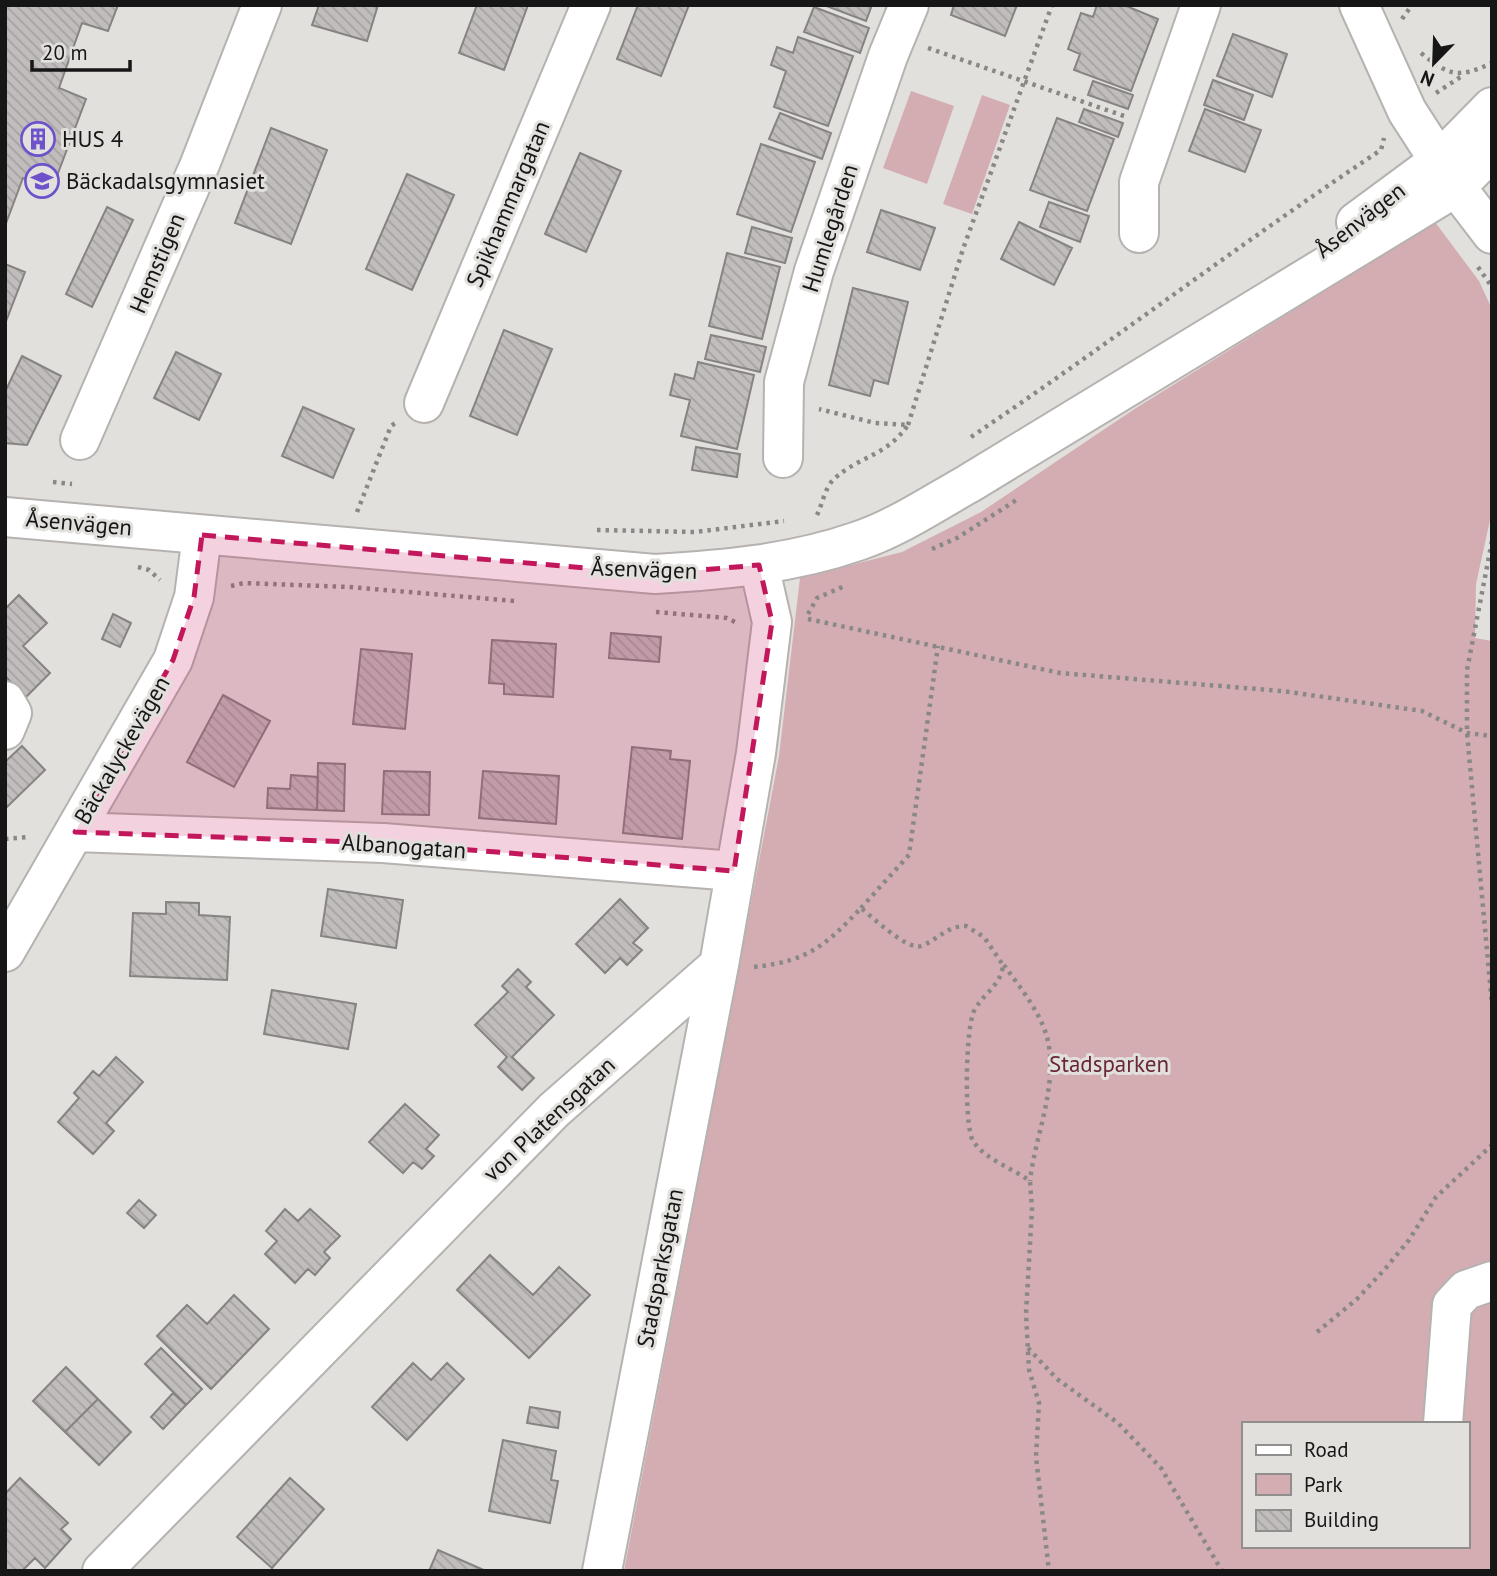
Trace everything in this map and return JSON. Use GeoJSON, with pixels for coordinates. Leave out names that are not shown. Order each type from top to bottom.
{"type":"FeatureCollection","features":[{"type":"Feature","properties":{"kind":"street","name":"Hemstigen"},"geometry":{"type":"LineString","coordinates":[[80,440],[200,164],[262,5]]}},
{"type":"Feature","properties":{"kind":"street","name":"Spikhammargatan"},"geometry":{"type":"LineString","coordinates":[[424,403],[591,5]]}},
{"type":"Feature","properties":{"kind":"street"},"geometry":{"type":"LineString","coordinates":[[1139,233],[1139,182],[1201,5]]}},
{"type":"Feature","properties":{"kind":"street"},"geometry":{"type":"LineString","coordinates":[[1359,5],[1407,111],[1492,234]]}},
{"type":"Feature","properties":{"kind":"street","name":"Humlegården"},"geometry":{"type":"LineString","coordinates":[[783,458],[784,382],[814,271],[903,21]]}},
{"type":"Feature","properties":{"kind":"street","name":"Åsenvägen"},"geometry":{"type":"LineString","coordinates":[[1448,173],[1492,107]]}},
{"type":"Feature","properties":{"kind":"street","name":"Åsenvägen"},"geometry":{"type":"LineString","coordinates":[[5,517],[655,573],[759,565],[819,553],[891,527],[968,484],[1223,328],[1448,173],[1492,150]]}},
{"type":"Feature","properties":{"kind":"street","name":"Bäckalyckevägen"},"geometry":{"type":"LineString","coordinates":[[5,952],[173,660],[194,597],[202,535]]}},
{"type":"Feature","properties":{"kind":"street"},"geometry":{"type":"LineString","coordinates":[[719,965],[756,753],[772,622],[759,565]]}},
{"type":"Feature","properties":{"kind":"street"},"geometry":{"type":"LineString","coordinates":[[5,701],[12,713],[5,730]]}},
{"type":"Feature","properties":{"kind":"street","name":"Albanogatan"},"geometry":{"type":"LineString","coordinates":[[75,832],[383,843],[734,871]]}},
{"type":"Feature","properties":{"kind":"street","name":"von Platensgatan"},"geometry":{"type":"LineString","coordinates":[[102,1571],[544,1120],[719,965]]}},
{"type":"Feature","properties":{"kind":"street","name":"Stadsparksgatan"},"geometry":{"type":"LineString","coordinates":[[602,1571],[719,965]]}},
{"type":"Feature","properties":{"kind":"street"},"geometry":{"type":"LineString","coordinates":[[1443,1422],[1452,1305],[1466,1290],[1492,1281]]}},
{"type":"Feature","properties":{"kind":"path"},"geometry":{"type":"LineString","coordinates":[[817,515],[831,481],[881,453],[899,439],[908,425],[963,249],[1052,5]]}},
{"type":"Feature","properties":{"kind":"path"},"geometry":{"type":"LineString","coordinates":[[903,21],[1023,81],[1158,128]]}},
{"type":"Feature","properties":{"kind":"path"},"geometry":{"type":"LineString","coordinates":[[1414,46],[1446,72],[1462,76],[1491,64]]}},
{"type":"Feature","properties":{"kind":"path"},"geometry":{"type":"LineString","coordinates":[[784,401],[875,423],[908,425]]}},
{"type":"Feature","properties":{"kind":"path"},"geometry":{"type":"LineString","coordinates":[[356,513],[391,426],[424,403]]}},
{"type":"Feature","properties":{"kind":"path"},"geometry":{"type":"LineString","coordinates":[[1492,541],[1468,670],[1467,733],[1492,1005]]}},
{"type":"Feature","properties":{"kind":"path"},"geometry":{"type":"LineString","coordinates":[[132,565],[149,570],[173,594],[211,599],[228,587],[244,583],[349,587],[525,601]]}},
{"type":"Feature","properties":{"kind":"path"},"geometry":{"type":"LineString","coordinates":[[646,611],[727,618],[743,626]]}},
{"type":"Feature","properties":{"kind":"path"},"geometry":{"type":"LineString","coordinates":[[807,618],[1060,673],[1282,691],[1422,710],[1467,733],[1492,736]]}},
{"type":"Feature","properties":{"kind":"path"},"geometry":{"type":"LineString","coordinates":[[719,965],[753,967],[783,964],[825,946],[909,855],[938,646]]}},
{"type":"Feature","properties":{"kind":"path"},"geometry":{"type":"LineString","coordinates":[[5,839],[26,838]]}},
{"type":"Feature","properties":{"kind":"path"},"geometry":{"type":"LineString","coordinates":[[861,908],[902,941],[915,947],[946,930],[966,926],[984,937],[1033,1005],[1049,1046],[1048,1100],[1034,1146],[1030,1181],[1032,1209],[1026,1313],[1029,1370],[1039,1403],[1036,1457],[1049,1571]]}},
{"type":"Feature","properties":{"kind":"path"},"geometry":{"type":"LineString","coordinates":[[1003,965],[995,986],[975,1009],[969,1026],[967,1092],[971,1139],[985,1155],[1030,1181]]}},
{"type":"Feature","properties":{"kind":"path"},"geometry":{"type":"LineString","coordinates":[[1317,1332],[1357,1299],[1409,1240],[1436,1197],[1492,1145]]}},
{"type":"Feature","properties":{"kind":"path"},"geometry":{"type":"LineString","coordinates":[[1028,1348],[1057,1380],[1118,1423],[1161,1468],[1222,1571]]}},
{"type":"Feature","properties":{"kind":"highlighted area"},"geometry":{"type":"Polygon","coordinates":[[[202,535],[655,574],[759,565],[772,622],[734,871],[383,843],[75,832],[173,660],[194,597],[202,535]]]}},
{"type":"Feature","properties":{"kind":"green space"},"geometry":{"type":"Polygon","coordinates":[[[911,91],[954,106],[927,184],[883,168],[911,91]]]}},
{"type":"Feature","properties":{"kind":"green space"},"geometry":{"type":"Polygon","coordinates":[[[982,95],[1010,105],[972,214],[943,204],[982,95]]]}},
{"type":"Feature","properties":{"kind":"green space","name":"Stadsparken"},"geometry":{"type":"Polygon","coordinates":[[[1435,222],[1479,281],[1492,309],[1492,511],[1476,584],[1475,638],[1492,641],[1492,1571],[624,1571],[779,756],[800,578],[902,552],[981,512],[1136,408],[1435,222]]]}},
{"type":"Feature","properties":{"kind":"building","name":"HUS 4"},"geometry":{"type":"Polygon","coordinates":[[[5,5],[118,5],[108,31],[82,23],[59,88],[86,99],[52,189],[23,178],[5,226],[5,5]]]}},
{"type":"Feature","properties":{"kind":"building"},"geometry":{"type":"Polygon","coordinates":[[[319,5],[378,5],[367,41],[312,25],[319,5]]]}},
{"type":"Feature","properties":{"kind":"building"},"geometry":{"type":"Polygon","coordinates":[[[477,5],[528,5],[504,70],[459,53],[477,5]]]}},
{"type":"Feature","properties":{"kind":"building"},"geometry":{"type":"Polygon","coordinates":[[[638,5],[689,5],[661,76],[617,59],[638,5]]]}},
{"type":"Feature","properties":{"kind":"building"},"geometry":{"type":"Polygon","coordinates":[[[824,5],[872,5],[866,21],[824,5]]]}},
{"type":"Feature","properties":{"kind":"building"},"geometry":{"type":"Polygon","coordinates":[[[954,5],[1017,5],[1005,36],[951,15],[954,5]]]}},
{"type":"Feature","properties":{"kind":"building"},"geometry":{"type":"Polygon","coordinates":[[[1097,5],[1124,5],[1158,19],[1131,91],[1074,70],[1080,54],[1068,49],[1081,13],[1093,17],[1097,5]]]}},
{"type":"Feature","properties":{"kind":"building"},"geometry":{"type":"Polygon","coordinates":[[[814,7],[869,28],[860,53],[804,32],[814,7]]]}},
{"type":"Feature","properties":{"kind":"building"},"geometry":{"type":"Polygon","coordinates":[[[1233,34],[1287,54],[1272,97],[1217,76],[1233,34]]]}},
{"type":"Feature","properties":{"kind":"building"},"geometry":{"type":"Polygon","coordinates":[[[798,37],[853,56],[828,126],[774,107],[786,71],[771,65],[777,47],[793,53],[798,37]]]}},
{"type":"Feature","properties":{"kind":"building"},"geometry":{"type":"Polygon","coordinates":[[[1213,80],[1253,95],[1244,120],[1204,105],[1213,80]]]}},
{"type":"Feature","properties":{"kind":"building"},"geometry":{"type":"Polygon","coordinates":[[[1093,81],[1133,95],[1128,109],[1088,95],[1093,81]]]}},
{"type":"Feature","properties":{"kind":"building"},"geometry":{"type":"Polygon","coordinates":[[[1084,109],[1123,123],[1118,137],[1079,122],[1084,109]]]}},
{"type":"Feature","properties":{"kind":"building"},"geometry":{"type":"Polygon","coordinates":[[[1205,109],[1261,130],[1245,172],[1189,151],[1205,109]]]}},
{"type":"Feature","properties":{"kind":"building"},"geometry":{"type":"Polygon","coordinates":[[[780,113],[831,133],[822,159],[769,139],[780,113]]]}},
{"type":"Feature","properties":{"kind":"building"},"geometry":{"type":"Polygon","coordinates":[[[1057,118],[1114,139],[1087,211],[1030,190],[1057,118]]]}},
{"type":"Feature","properties":{"kind":"building"},"geometry":{"type":"Polygon","coordinates":[[[271,128],[327,150],[291,244],[235,223],[271,128]]]}},
{"type":"Feature","properties":{"kind":"building"},"geometry":{"type":"Polygon","coordinates":[[[761,144],[815,162],[791,232],[737,214],[761,144]]]}},
{"type":"Feature","properties":{"kind":"building"},"geometry":{"type":"Polygon","coordinates":[[[580,153],[621,171],[586,252],[545,234],[580,153]]]}},
{"type":"Feature","properties":{"kind":"building"},"geometry":{"type":"Polygon","coordinates":[[[407,174],[454,195],[412,290],[366,269],[407,174]]]}},
{"type":"Feature","properties":{"kind":"building"},"geometry":{"type":"Polygon","coordinates":[[[1049,202],[1089,216],[1080,242],[1040,227],[1049,202]]]}},
{"type":"Feature","properties":{"kind":"building"},"geometry":{"type":"Polygon","coordinates":[[[107,207],[133,220],[92,307],[66,294],[107,207]]]}},
{"type":"Feature","properties":{"kind":"building"},"geometry":{"type":"Polygon","coordinates":[[[881,210],[935,228],[920,270],[867,252],[881,210]]]}},
{"type":"Feature","properties":{"kind":"building"},"geometry":{"type":"Polygon","coordinates":[[[1019,222],[1072,248],[1054,285],[1001,259],[1019,222]]]}},
{"type":"Feature","properties":{"kind":"building"},"geometry":{"type":"Polygon","coordinates":[[[752,227],[792,238],[785,263],[745,253],[752,227]]]}},
{"type":"Feature","properties":{"kind":"building"},"geometry":{"type":"Polygon","coordinates":[[[727,253],[780,267],[762,339],[709,326],[727,253]]]}},
{"type":"Feature","properties":{"kind":"building"},"geometry":{"type":"Polygon","coordinates":[[[5,264],[25,272],[5,324],[5,264]]]}},
{"type":"Feature","properties":{"kind":"building"},"geometry":{"type":"Polygon","coordinates":[[[853,288],[908,302],[888,384],[874,380],[870,396],[829,385],[853,288]]]}},
{"type":"Feature","properties":{"kind":"building"},"geometry":{"type":"Polygon","coordinates":[[[504,330],[552,349],[517,435],[470,416],[504,330]]]}},
{"type":"Feature","properties":{"kind":"building"},"geometry":{"type":"Polygon","coordinates":[[[711,335],[766,347],[760,372],[705,359],[711,335]]]}},
{"type":"Feature","properties":{"kind":"building"},"geometry":{"type":"Polygon","coordinates":[[[176,352],[221,374],[199,420],[154,398],[176,352]]]}},
{"type":"Feature","properties":{"kind":"building"},"geometry":{"type":"Polygon","coordinates":[[[22,356],[61,376],[27,445],[5,443],[5,392],[22,356]]]}},
{"type":"Feature","properties":{"kind":"building"},"geometry":{"type":"Polygon","coordinates":[[[698,362],[754,375],[737,449],[681,436],[690,400],[670,395],[675,374],[694,379],[698,362]]]}},
{"type":"Feature","properties":{"kind":"building"},"geometry":{"type":"Polygon","coordinates":[[[303,407],[354,429],[333,478],[282,456],[303,407]]]}},
{"type":"Feature","properties":{"kind":"building"},"geometry":{"type":"Polygon","coordinates":[[[696,447],[740,454],[737,477],[692,470],[696,447]]]}},
{"type":"Feature","properties":{"kind":"building"},"geometry":{"type":"Polygon","coordinates":[[[19,595],[47,623],[23,646],[50,673],[26,697],[5,676],[5,609],[19,595]]]}},
{"type":"Feature","properties":{"kind":"building"},"geometry":{"type":"Polygon","coordinates":[[[113,614],[131,623],[120,647],[102,639],[113,614]]]}},
{"type":"Feature","properties":{"kind":"building"},"geometry":{"type":"Polygon","coordinates":[[[611,633],[661,637],[659,662],[609,658],[611,633]]]}},
{"type":"Feature","properties":{"kind":"building"},"geometry":{"type":"Polygon","coordinates":[[[492,640],[556,644],[553,697],[504,694],[504,684],[489,683],[492,640]]]}},
{"type":"Feature","properties":{"kind":"building"},"geometry":{"type":"Polygon","coordinates":[[[361,649],[412,654],[405,729],[353,724],[361,649]]]}},
{"type":"Feature","properties":{"kind":"building"},"geometry":{"type":"Polygon","coordinates":[[[223,695],[270,721],[234,787],[187,762],[223,695]]]}},
{"type":"Feature","properties":{"kind":"building"},"geometry":{"type":"Polygon","coordinates":[[[22,746],[45,770],[5,809],[5,762],[22,746]]]}},
{"type":"Feature","properties":{"kind":"building"},"geometry":{"type":"Polygon","coordinates":[[[632,747],[671,751],[670,759],[690,761],[682,839],[623,833],[632,747]]]}},
{"type":"Feature","properties":{"kind":"building"},"geometry":{"type":"Polygon","coordinates":[[[318,763],[345,764],[344,811],[317,810],[318,763]]]}},
{"type":"Feature","properties":{"kind":"building"},"geometry":{"type":"Polygon","coordinates":[[[384,771],[430,772],[429,815],[382,814],[384,771]]]}},
{"type":"Feature","properties":{"kind":"building"},"geometry":{"type":"Polygon","coordinates":[[[483,771],[559,776],[556,824],[479,818],[483,771]]]}},
{"type":"Feature","properties":{"kind":"building"},"geometry":{"type":"Polygon","coordinates":[[[291,775],[318,777],[317,810],[267,808],[268,788],[290,789],[291,775]]]}},
{"type":"Feature","properties":{"kind":"building"},"geometry":{"type":"Polygon","coordinates":[[[328,889],[403,900],[396,948],[321,936],[328,889]]]}},
{"type":"Feature","properties":{"kind":"building"},"geometry":{"type":"Polygon","coordinates":[[[620,899],[648,928],[633,943],[642,950],[627,965],[620,958],[605,973],[576,944],[620,899]]]}},
{"type":"Feature","properties":{"kind":"building"},"geometry":{"type":"Polygon","coordinates":[[[166,902],[199,903],[199,915],[230,917],[227,980],[130,976],[133,913],[166,914],[166,902]]]}},
{"type":"Feature","properties":{"kind":"building"},"geometry":{"type":"Polygon","coordinates":[[[518,969],[531,982],[526,987],[554,1015],[512,1057],[534,1078],[522,1090],[498,1067],[507,1057],[475,1025],[508,992],[502,986],[518,969]]]}},
{"type":"Feature","properties":{"kind":"building"},"geometry":{"type":"Polygon","coordinates":[[[272,990],[356,1004],[348,1049],[264,1034],[272,990]]]}},
{"type":"Feature","properties":{"kind":"building"},"geometry":{"type":"Polygon","coordinates":[[[116,1057],[143,1082],[106,1123],[114,1131],[93,1154],[58,1122],[79,1098],[74,1093],[93,1071],[99,1076],[116,1057]]]}},
{"type":"Feature","properties":{"kind":"building"},"geometry":{"type":"Polygon","coordinates":[[[405,1104],[439,1135],[426,1149],[434,1156],[422,1169],[413,1162],[403,1173],[369,1142],[405,1104]]]}},
{"type":"Feature","properties":{"kind":"building"},"geometry":{"type":"Polygon","coordinates":[[[139,1200],[156,1215],[144,1228],[127,1213],[139,1200]]]}},
{"type":"Feature","properties":{"kind":"building"},"geometry":{"type":"Polygon","coordinates":[[[285,1209],[298,1221],[310,1209],[340,1236],[324,1252],[330,1258],[315,1275],[308,1269],[295,1283],[265,1254],[277,1241],[266,1231],[285,1209]]]}},
{"type":"Feature","properties":{"kind":"building"},"geometry":{"type":"Polygon","coordinates":[[[490,1255],[533,1295],[559,1267],[590,1295],[529,1358],[457,1290],[490,1255]]]}},
{"type":"Feature","properties":{"kind":"building"},"geometry":{"type":"Polygon","coordinates":[[[234,1295],[269,1329],[211,1389],[157,1336],[187,1305],[207,1324],[234,1295]]]}},
{"type":"Feature","properties":{"kind":"building"},"geometry":{"type":"Polygon","coordinates":[[[161,1348],[202,1389],[186,1405],[145,1364],[161,1348]]]}},
{"type":"Feature","properties":{"kind":"building"},"geometry":{"type":"Polygon","coordinates":[[[413,1363],[431,1380],[447,1363],[464,1379],[407,1440],[372,1407],[413,1363]]]}},
{"type":"Feature","properties":{"kind":"building"},"geometry":{"type":"Polygon","coordinates":[[[66,1367],[98,1399],[65,1432],[33,1401],[66,1367]]]}},
{"type":"Feature","properties":{"kind":"building"},"geometry":{"type":"Polygon","coordinates":[[[173,1393],[186,1405],[163,1429],[151,1417],[173,1393]]]}},
{"type":"Feature","properties":{"kind":"building"},"geometry":{"type":"Polygon","coordinates":[[[98,1399],[131,1432],[99,1465],[65,1432],[98,1399]]]}},
{"type":"Feature","properties":{"kind":"building"},"geometry":{"type":"Polygon","coordinates":[[[530,1407],[560,1412],[558,1428],[527,1423],[530,1407]]]}},
{"type":"Feature","properties":{"kind":"building"},"geometry":{"type":"Polygon","coordinates":[[[503,1440],[556,1451],[551,1480],[558,1481],[550,1523],[489,1511],[503,1440]]]}},
{"type":"Feature","properties":{"kind":"building"},"geometry":{"type":"Polygon","coordinates":[[[20,1478],[68,1523],[61,1529],[71,1539],[45,1568],[35,1558],[22,1571],[5,1571],[5,1494],[20,1478]]]}},
{"type":"Feature","properties":{"kind":"building"},"geometry":{"type":"Polygon","coordinates":[[[290,1478],[324,1509],[272,1568],[237,1537],[290,1478]]]}},
{"type":"Feature","properties":{"kind":"building"},"geometry":{"type":"Polygon","coordinates":[[[438,1550],[486,1571],[429,1571],[438,1550]]]}},
{"type":"Feature","properties":{"kind":"place","name":"HUS 4"},"geometry":{"type":"Point","coordinates":[38,139]}},
{"type":"Feature","properties":{"kind":"place","name":"Bäckadalsgymnasiet"},"geometry":{"type":"Point","coordinates":[42,181]}}]}
